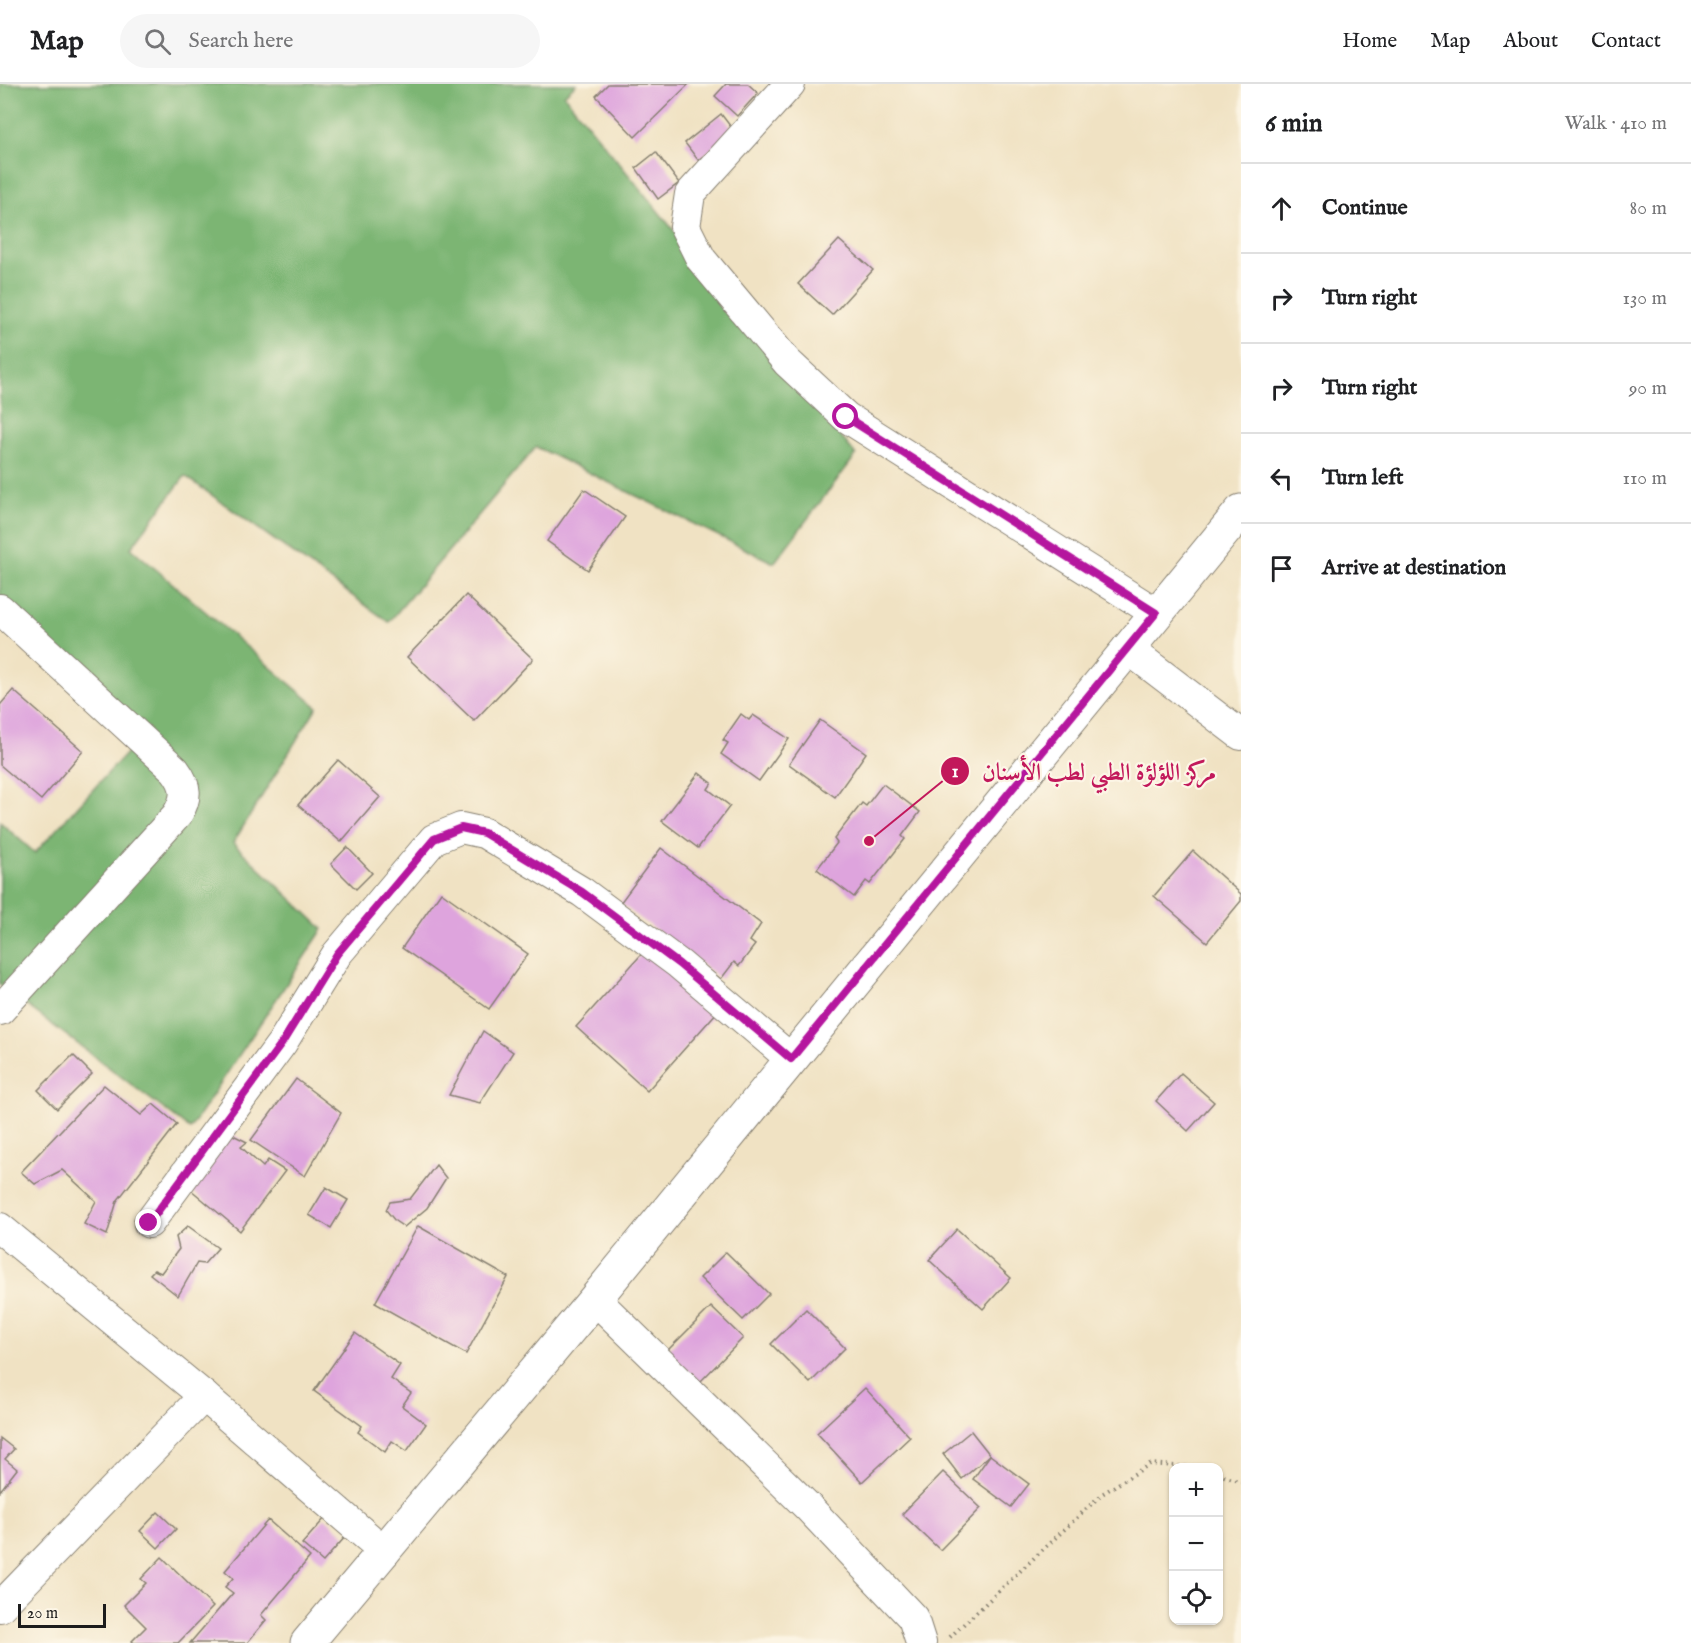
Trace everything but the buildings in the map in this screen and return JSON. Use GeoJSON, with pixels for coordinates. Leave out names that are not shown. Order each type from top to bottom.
{"type":"FeatureCollection","features":[{"type":"Feature","properties":{"kind":"street"},"geometry":{"type":"LineString","coordinates":[[790,84],[690,194],[685,227],[700,259],[787,362],[846,417],[1156,613]]}},
{"type":"Feature","properties":{"kind":"street"},"geometry":{"type":"LineString","coordinates":[[308,1643],[595,1299],[1241,511]]}},
{"type":"Feature","properties":{"kind":"street"},"geometry":{"type":"LineString","coordinates":[[0,609],[175,770],[183,781],[186,793],[177,815],[0,1010]]}},
{"type":"Feature","properties":{"kind":"street"},"geometry":{"type":"LineString","coordinates":[[1127,648],[1241,735]]}},
{"type":"Feature","properties":{"kind":"street"},"geometry":{"type":"LineString","coordinates":[[149,1223],[282,1043],[337,954],[434,839],[461,828],[484,833],[582,892],[679,964],[791,1059]]}},
{"type":"Feature","properties":{"kind":"street"},"geometry":{"type":"LineString","coordinates":[[0,1228],[204,1396],[385,1552]]}},
{"type":"Feature","properties":{"kind":"street"},"geometry":{"type":"LineString","coordinates":[[595,1299],[808,1507],[897,1600],[913,1618],[921,1643]]}},
{"type":"Feature","properties":{"kind":"street"},"geometry":{"type":"LineString","coordinates":[[0,1607],[204,1396]]}},
{"type":"Feature","properties":{"kind":"path"},"geometry":{"type":"LineString","coordinates":[[944,1643],[1102,1494],[1150,1464],[1169,1465]]}},
{"type":"Feature","properties":{"kind":"path"},"geometry":{"type":"LineString","coordinates":[[1223,1476],[1241,1482]]}},
{"type":"Feature","properties":{"kind":"green space"},"geometry":{"type":"Polygon","coordinates":[[[0,84],[576,84],[564,95],[856,455],[774,563],[536,447],[389,622],[185,476],[131,548],[317,707],[233,843],[323,929],[190,1129],[0,985],[0,822],[35,853],[140,738],[0,600],[0,84]]]}},
{"type":"Feature","properties":{"kind":"place","name":"مركز اللؤلؤة الطبي لطب الأسنان"},"geometry":{"type":"Point","coordinates":[869,841]}},
{"type":"Feature","properties":{"kind":"route"},"geometry":{"type":"LineString","coordinates":[[149,1223],[282,1043],[337,954],[434,839],[461,828],[484,833],[582,892],[679,964],[791,1059],[1156,613],[1020,530],[846,417]]}}]}
